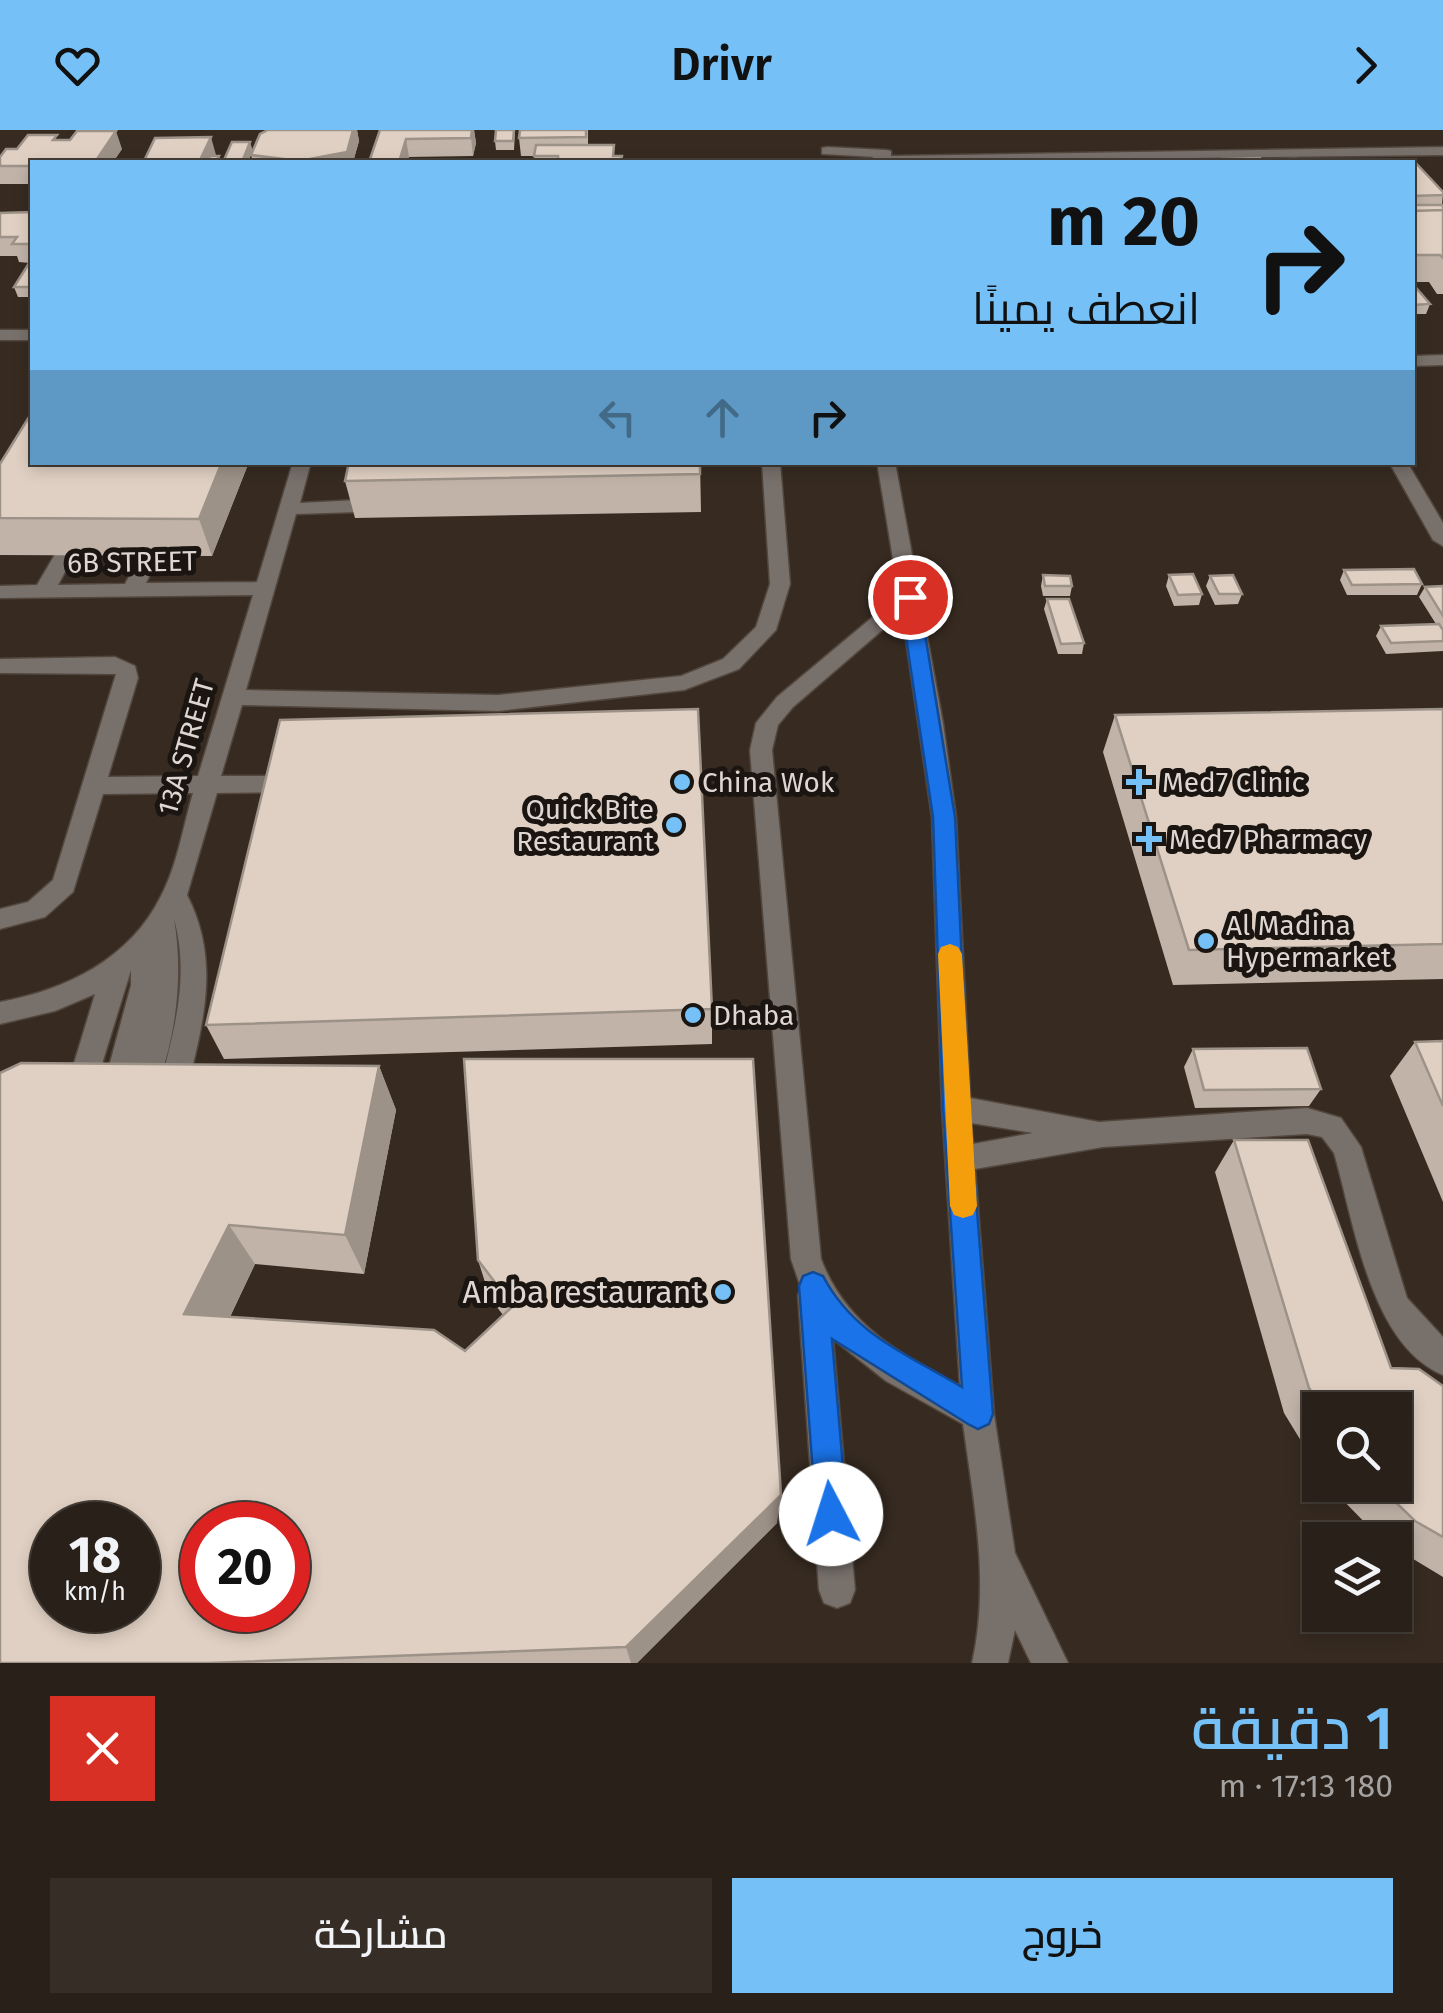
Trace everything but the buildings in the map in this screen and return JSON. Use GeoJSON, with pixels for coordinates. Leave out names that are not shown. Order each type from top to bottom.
{"type":"FeatureCollection","features":[{"type":"Feature","properties":{"kind":"street"},"geometry":{"type":"LineString","coordinates":[[824,130],[828,157],[931,158]]}},
{"type":"Feature","properties":{"kind":"street"},"geometry":{"type":"LineString","coordinates":[[900,160],[1210,148],[1443,151]]}},
{"type":"Feature","properties":{"kind":"street"},"geometry":{"type":"LineString","coordinates":[[0,335],[30,335]]}},
{"type":"Feature","properties":{"kind":"street"},"geometry":{"type":"LineString","coordinates":[[1415,360],[1443,360]]}},
{"type":"Feature","properties":{"kind":"street","name":"13A STREET"},"geometry":{"type":"LineString","coordinates":[[0,1013],[61,999],[116,968],[144,945],[162,922],[175,895],[301,465]]}},
{"type":"Feature","properties":{"kind":"street"},"geometry":{"type":"LineString","coordinates":[[230,697],[498,703],[684,683],[731,664],[766,630],[780,584],[771,465]]}},
{"type":"Feature","properties":{"kind":"street"},"geometry":{"type":"LineString","coordinates":[[887,465],[944,817],[956,1108],[978,1414],[998,1555],[998,1628],[990,1663]]}},
{"type":"Feature","properties":{"kind":"street"},"geometry":{"type":"LineString","coordinates":[[1400,465],[1443,540]]}},
{"type":"Feature","properties":{"kind":"street"},"geometry":{"type":"LineString","coordinates":[[288,509],[358,506]]}},
{"type":"Feature","properties":{"kind":"street"},"geometry":{"type":"LineString","coordinates":[[44,591],[64,555]]}},
{"type":"Feature","properties":{"kind":"street"},"geometry":{"type":"LineString","coordinates":[[132,591],[149,556]]}},
{"type":"Feature","properties":{"kind":"street","name":"6B STREET"},"geometry":{"type":"LineString","coordinates":[[1,593],[265,588]]}},
{"type":"Feature","properties":{"kind":"street"},"geometry":{"type":"LineString","coordinates":[[837,1590],[762,736],[785,702],[910,597]]}},
{"type":"Feature","properties":{"kind":"street"},"geometry":{"type":"LineString","coordinates":[[0,666],[114,664],[126,672],[64,885],[36,910],[0,919]]}},
{"type":"Feature","properties":{"kind":"street"},"geometry":{"type":"LineString","coordinates":[[94,786],[286,784]]}},
{"type":"Feature","properties":{"kind":"street"},"geometry":{"type":"LineString","coordinates":[[168,1106],[198,970],[189,917],[175,895]]}},
{"type":"Feature","properties":{"kind":"street"},"geometry":{"type":"LineString","coordinates":[[144,945],[142,995],[124,1107],[165,1003],[167,948],[162,922]]}},
{"type":"Feature","properties":{"kind":"street"},"geometry":{"type":"LineString","coordinates":[[75,1107],[116,968]]}},
{"type":"Feature","properties":{"kind":"street"},"geometry":{"type":"LineString","coordinates":[[956,1108],[1044,1120],[1103,1134]]}},
{"type":"Feature","properties":{"kind":"street"},"geometry":{"type":"LineString","coordinates":[[960,1158],[1103,1134],[1307,1121],[1331,1127],[1347,1147],[1394,1306],[1443,1359]]}},
{"type":"Feature","properties":{"kind":"street"},"geometry":{"type":"LineString","coordinates":[[813,1286],[826,1311],[846,1334],[978,1414]]}},
{"type":"Feature","properties":{"kind":"street"},"geometry":{"type":"LineString","coordinates":[[998,1555],[1050,1663]]}},
{"type":"Feature","properties":{"kind":"slow traffic"},"geometry":{"type":"LineString","coordinates":[[950,954],[963,1206]]}},
{"type":"Feature","properties":{"kind":"place","name":"China Wok"},"geometry":{"type":"Point","coordinates":[682,782]}},
{"type":"Feature","properties":{"kind":"place","name":"Med7 Clinic"},"geometry":{"type":"Point","coordinates":[1139,782]}},
{"type":"Feature","properties":{"kind":"place","name":"Quick Bite Restaurant"},"geometry":{"type":"Point","coordinates":[674,825]}},
{"type":"Feature","properties":{"kind":"place","name":"Med7 Pharmacy"},"geometry":{"type":"Point","coordinates":[1149,839]}},
{"type":"Feature","properties":{"kind":"place","name":"Al Madina Hypermarket"},"geometry":{"type":"Point","coordinates":[1206,941]}},
{"type":"Feature","properties":{"kind":"place","name":"Dhaba"},"geometry":{"type":"Point","coordinates":[693,1015]}},
{"type":"Feature","properties":{"kind":"place","name":"Amba restaurant"},"geometry":{"type":"Point","coordinates":[723,1292]}},
{"type":"Feature","properties":{"kind":"route"},"geometry":{"type":"LineString","coordinates":[[831,1514],[813,1286],[826,1311],[846,1334],[978,1414],[956,1108],[944,817],[910,597]]}}]}
